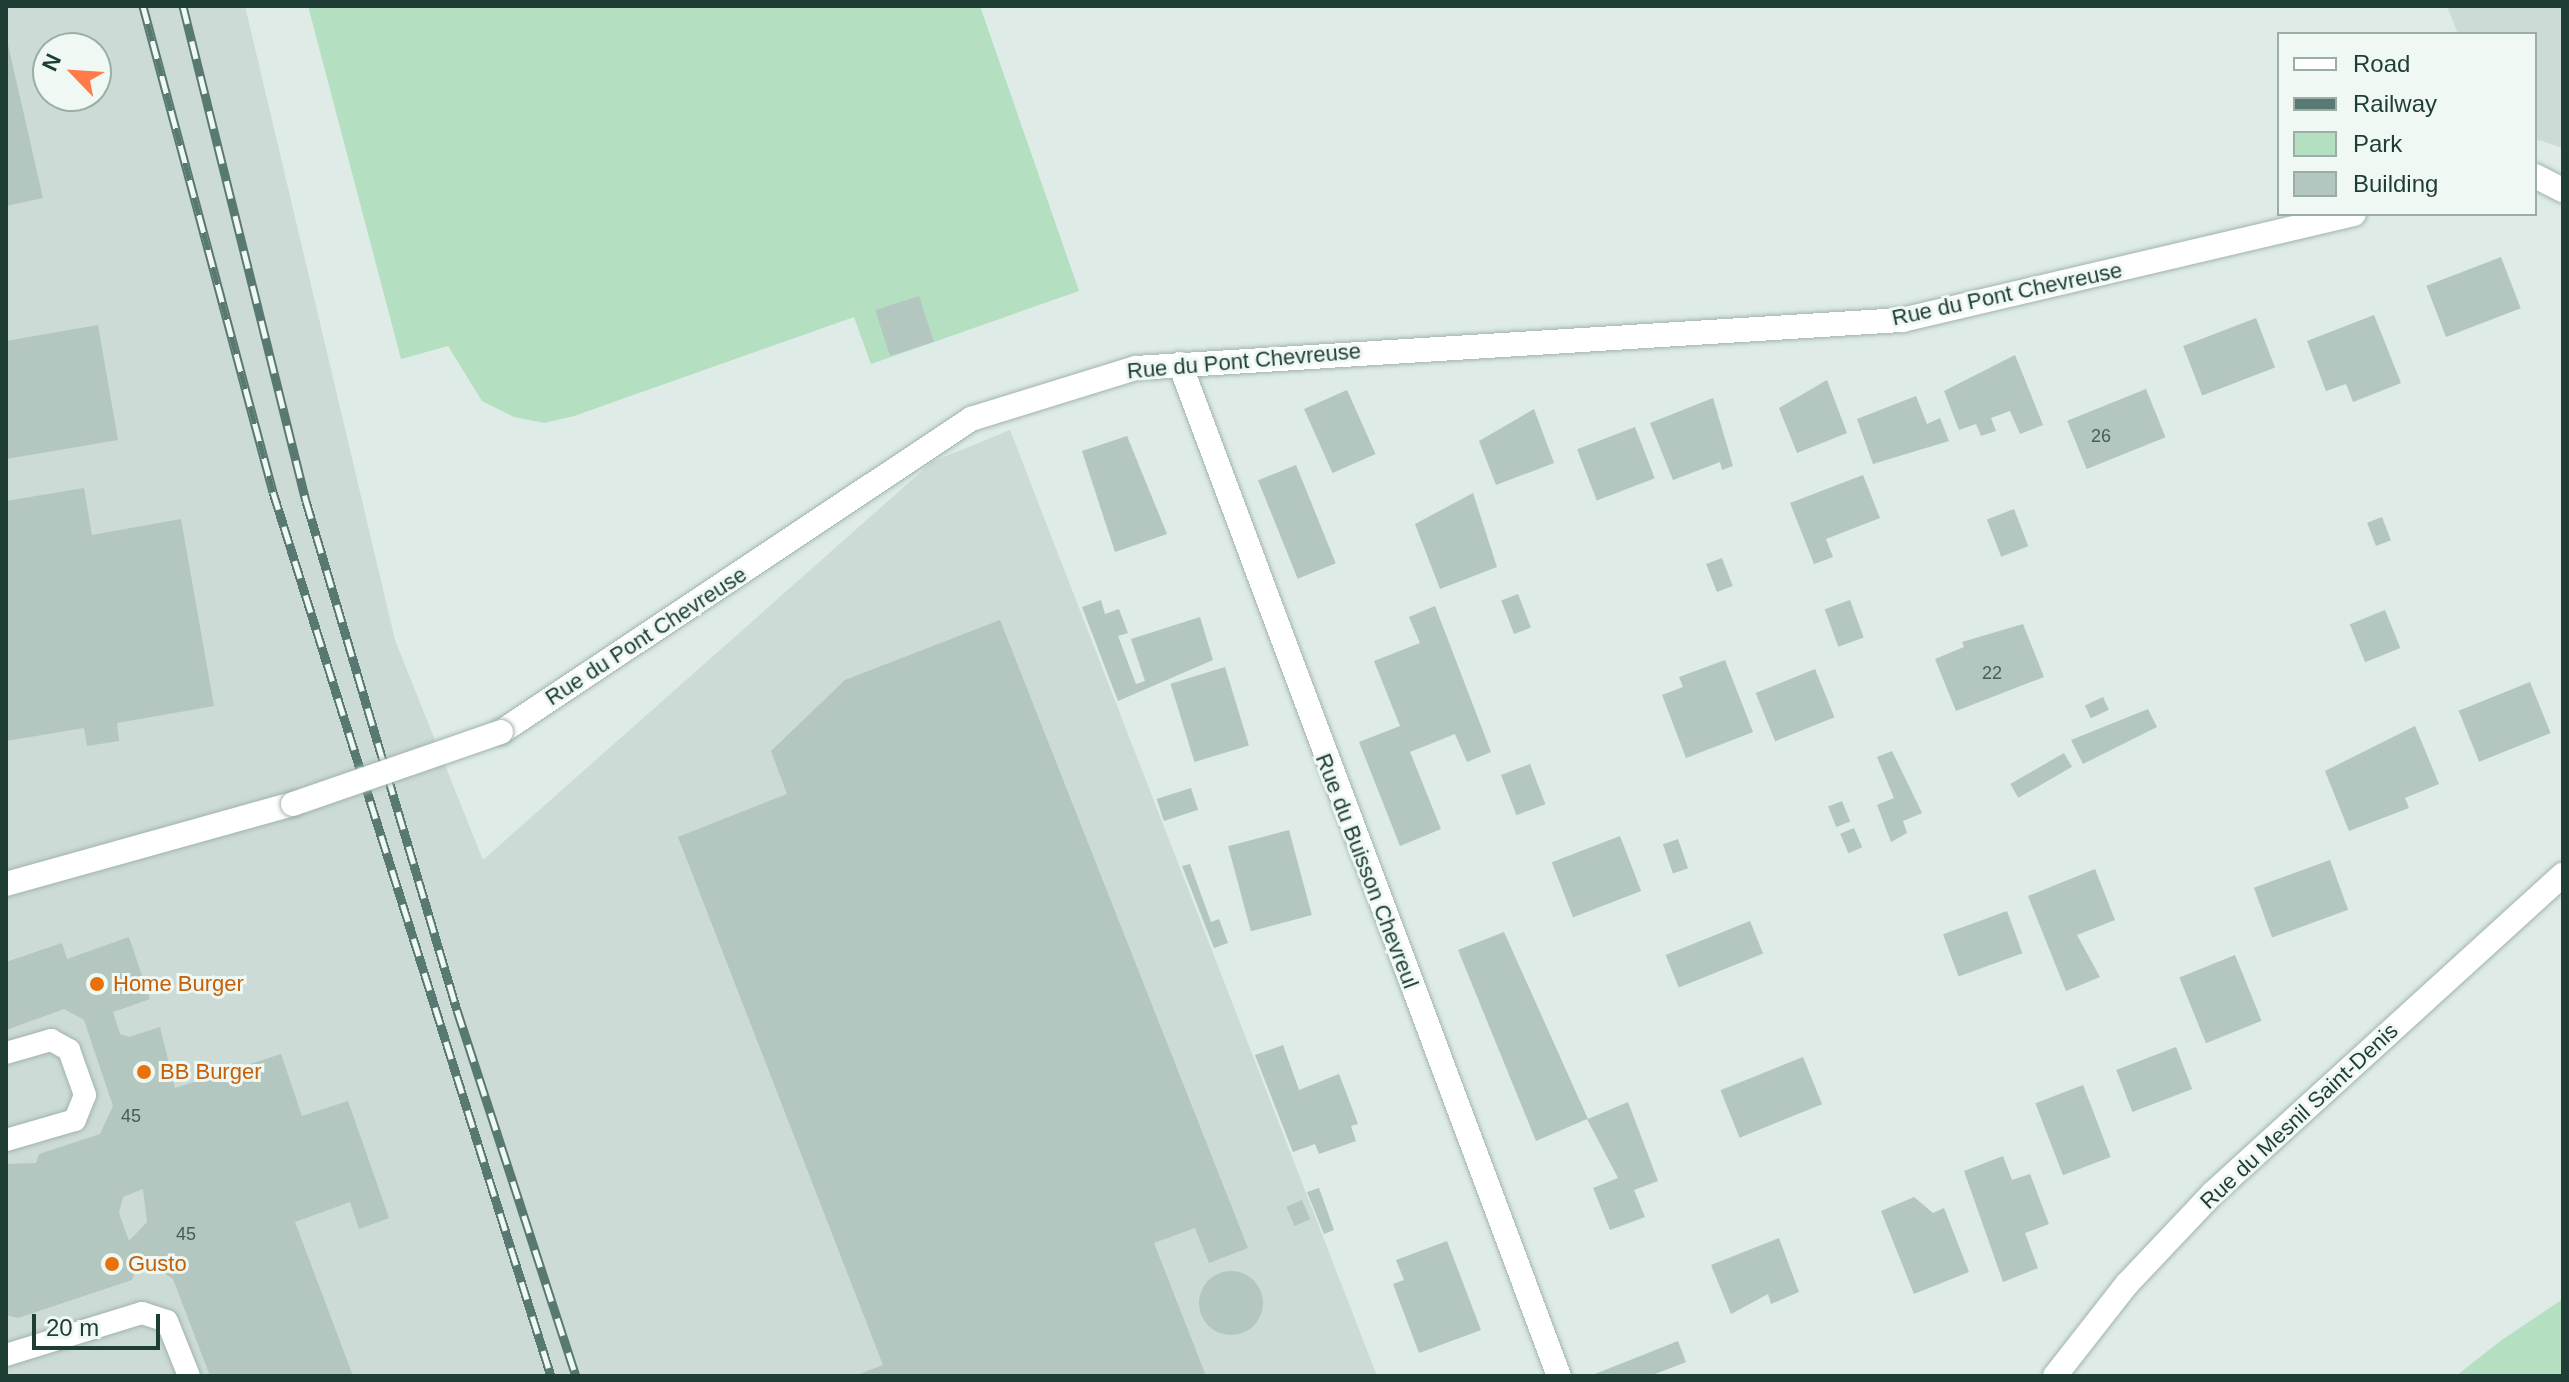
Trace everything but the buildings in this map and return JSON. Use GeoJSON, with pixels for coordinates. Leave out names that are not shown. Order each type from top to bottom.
{"type":"FeatureCollection","features":[{"type":"Feature","properties":{"kind":"street"},"geometry":{"type":"LineString","coordinates":[[2537,177],[2563,190]]}},
{"type":"Feature","properties":{"kind":"street","name":"Rue du Pont Chevreuse"},"geometry":{"type":"LineString","coordinates":[[6,884],[293,804],[501,732],[971,419],[1136,368],[1902,320],[2345,216]]}},
{"type":"Feature","properties":{"kind":"street","name":"Rue du Buisson Chevreul"},"geometry":{"type":"LineString","coordinates":[[1180,364],[1559,1376]]}},
{"type":"Feature","properties":{"kind":"street","name":"Rue du Mesnil Saint-Denis"},"geometry":{"type":"LineString","coordinates":[[2055,1376],[2127,1284],[2213,1193],[2563,875]]}},
{"type":"Feature","properties":{"kind":"lane"},"geometry":{"type":"LineString","coordinates":[[6,1053],[51,1040],[69,1050],[85,1095],[75,1120],[6,1140]]}},
{"type":"Feature","properties":{"kind":"lane"},"geometry":{"type":"LineString","coordinates":[[6,1355],[142,1313],[167,1321],[189,1376]]}},
{"type":"Feature","properties":{"kind":"shaded area"},"geometry":{"type":"Polygon","coordinates":[[[6,6],[245,6],[395,640],[483,860],[932,462],[1010,430],[1377,1376],[6,1376],[6,6]]]}},
{"type":"Feature","properties":{"kind":"shaded area"},"geometry":{"type":"Polygon","coordinates":[[[2447,6],[2563,6],[2563,148],[2537,140],[2537,32],[2457,32],[2447,6]]]}},
{"type":"Feature","properties":{"kind":"green space"},"geometry":{"type":"Polygon","coordinates":[[[308,6],[980,6],[1079,291],[871,364],[854,317],[574,416],[544,423],[514,417],[482,401],[448,346],[401,359],[308,6]]]}},
{"type":"Feature","properties":{"kind":"green space"},"geometry":{"type":"Polygon","coordinates":[[[2563,1299],[2563,1376],[2456,1376],[2499,1342],[2563,1299]]]}},
{"type":"Feature","properties":{"kind":"railway"},"geometry":{"type":"LineString","coordinates":[[143,6],[273,492],[551,1376]]}},
{"type":"Feature","properties":{"kind":"railway"},"geometry":{"type":"LineString","coordinates":[[183,6],[306,501],[457,1010],[576,1376]]}},
{"type":"Feature","properties":{"kind":"place","name":"Home Burger"},"geometry":{"type":"Point","coordinates":[97,984]}},
{"type":"Feature","properties":{"kind":"place","name":"BB Burger"},"geometry":{"type":"Point","coordinates":[144,1072]}},
{"type":"Feature","properties":{"kind":"place","name":"Gusto"},"geometry":{"type":"Point","coordinates":[112,1264]}}]}
